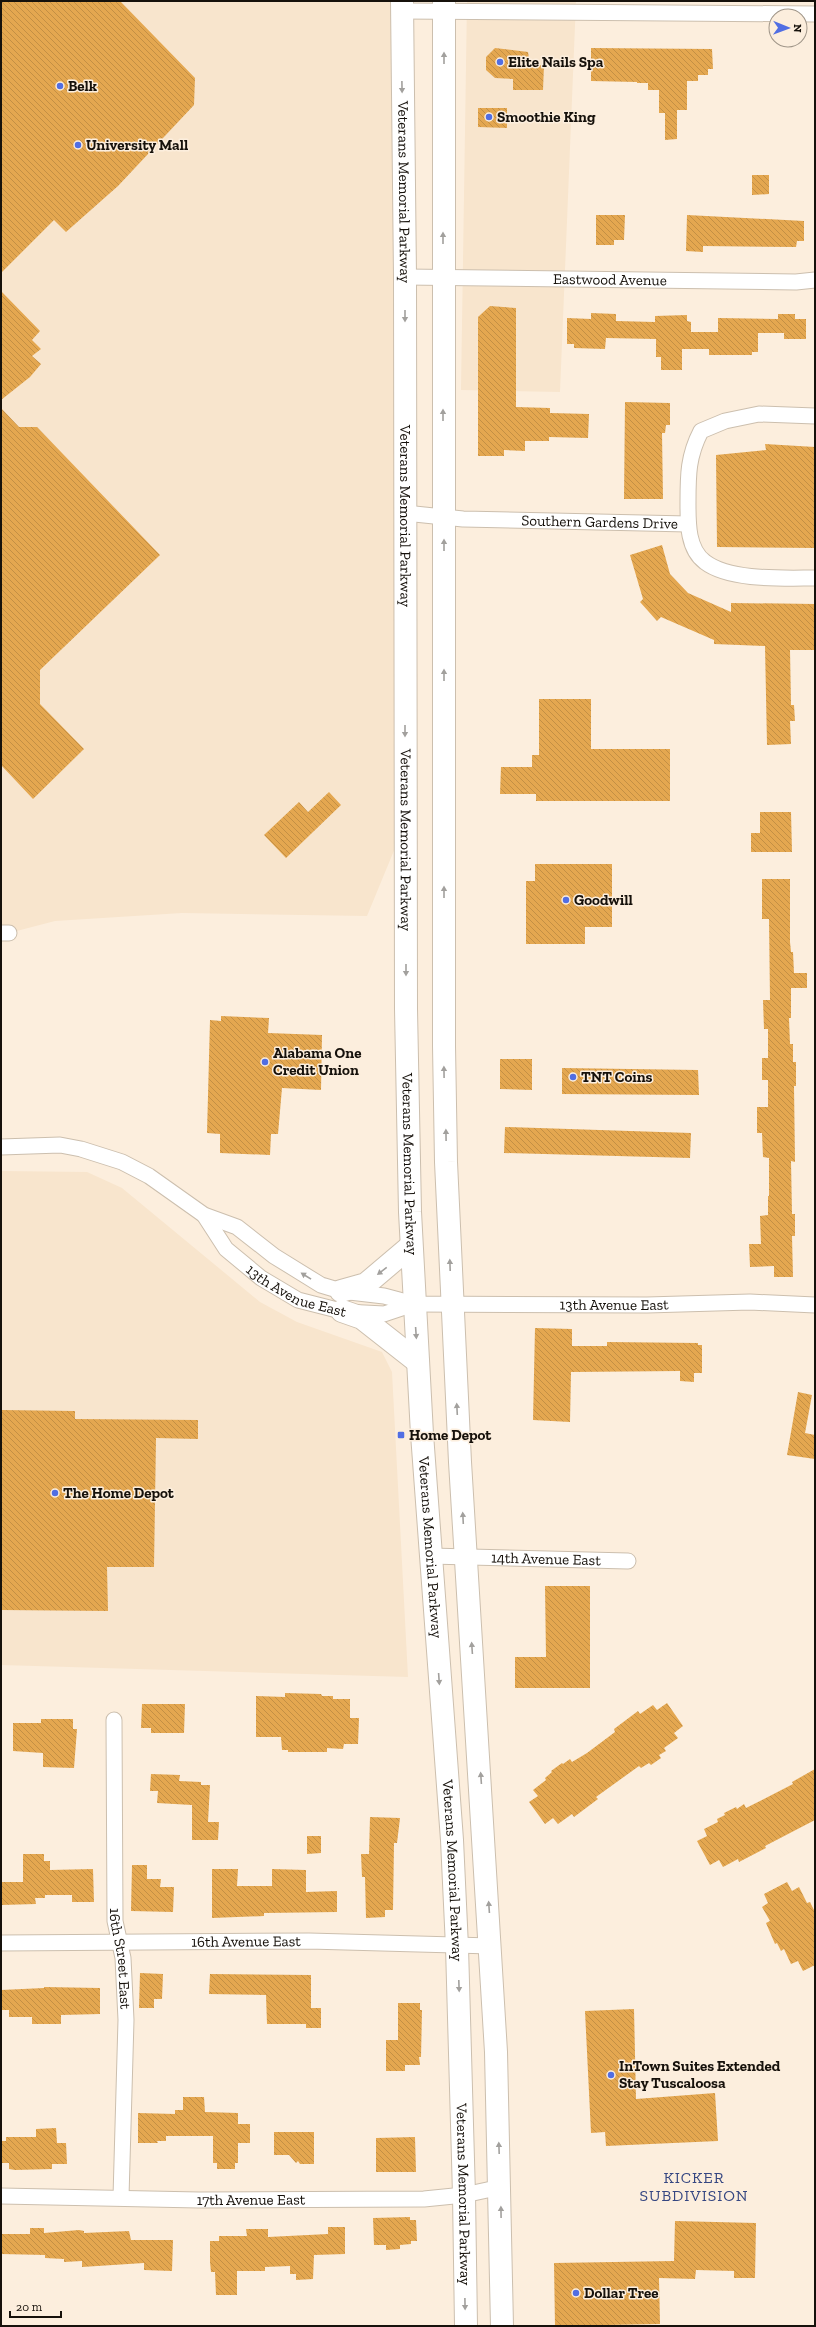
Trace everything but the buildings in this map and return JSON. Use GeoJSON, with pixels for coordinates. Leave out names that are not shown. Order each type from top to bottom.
{"type":"FeatureCollection","features":[{"type":"Feature","properties":{"kind":"main road","name":"Veterans Memorial Parkway"},"geometry":{"type":"LineString","coordinates":[[401,6],[405,277],[406,1009],[411,1246],[430,1556],[452,1840],[457,1947],[466,2326]]}},
{"type":"Feature","properties":{"kind":"main road"},"geometry":{"type":"LineString","coordinates":[[444,6],[444,1046],[452,1304],[465,1556],[491,1946],[501,2187],[502,2326]]}},
{"type":"Feature","properties":{"kind":"main road"},"geometry":{"type":"LineString","coordinates":[[411,1246],[366,1284],[341,1301],[418,1362]]}},
{"type":"Feature","properties":{"kind":"street"},"geometry":{"type":"LineString","coordinates":[[401,6],[815,14]]}},
{"type":"Feature","properties":{"kind":"street","name":"Eastwood Avenue"},"geometry":{"type":"LineString","coordinates":[[405,277],[796,282],[815,280]]}},
{"type":"Feature","properties":{"kind":"street"},"geometry":{"type":"LineString","coordinates":[[688,524],[688,474],[691,455],[701,431],[725,421],[759,414],[815,416]]}},
{"type":"Feature","properties":{"kind":"street","name":"Southern Gardens Drive"},"geometry":{"type":"LineString","coordinates":[[405,513],[444,518],[589,524],[688,524],[693,545],[704,562],[727,573],[762,577],[815,578]]}},
{"type":"Feature","properties":{"kind":"street","name":"13th Avenue East"},"geometry":{"type":"LineString","coordinates":[[1,1146],[60,1145],[80,1149],[122,1162],[149,1176],[204,1215],[237,1227],[274,1256],[321,1285],[341,1301],[384,1314],[414,1304]]}},
{"type":"Feature","properties":{"kind":"street","name":"13th Avenue East"},"geometry":{"type":"LineString","coordinates":[[204,1215],[226,1249],[260,1278],[298,1300],[341,1301],[384,1296],[414,1304],[647,1305],[750,1302],[815,1305]]}},
{"type":"Feature","properties":{"kind":"street","name":"14th Avenue East"},"geometry":{"type":"LineString","coordinates":[[430,1556],[628,1561]]}},
{"type":"Feature","properties":{"kind":"street","name":"16th Street East"},"geometry":{"type":"LineString","coordinates":[[114,1720],[115,1921],[123,1958],[126,2020],[121,2197]]}},
{"type":"Feature","properties":{"kind":"street","name":"16th Avenue East"},"geometry":{"type":"LineString","coordinates":[[1,1943],[119,1941],[309,1941],[457,1947],[491,1946]]}},
{"type":"Feature","properties":{"kind":"street","name":"17th Avenue East"},"geometry":{"type":"LineString","coordinates":[[1,2196],[121,2197],[199,2200],[424,2200],[464,2195],[501,2187]]}},
{"type":"Feature","properties":{"kind":"shaded area","name":"University Mall"},"geometry":{"type":"Polygon","coordinates":[[[1,1],[402,1],[407,819],[367,916],[182,913],[55,921],[9,933],[1,933],[1,1]]]}},
{"type":"Feature","properties":{"kind":"shaded area"},"geometry":{"type":"Polygon","coordinates":[[[467,1],[576,1],[560,392],[461,390],[467,1]]]}},
{"type":"Feature","properties":{"kind":"shaded area"},"geometry":{"type":"Polygon","coordinates":[[[1,1171],[87,1172],[122,1188],[260,1302],[297,1322],[382,1352],[392,1372],[408,1677],[1,1665],[1,1171]]]}},
{"type":"Feature","properties":{"kind":"place","name":"Elite Nails Spa"},"geometry":{"type":"Point","coordinates":[500,62]}},
{"type":"Feature","properties":{"kind":"place","name":"Belk"},"geometry":{"type":"Point","coordinates":[60,86]}},
{"type":"Feature","properties":{"kind":"place","name":"Smoothie King"},"geometry":{"type":"Point","coordinates":[489,117]}},
{"type":"Feature","properties":{"kind":"place","name":"University Mall"},"geometry":{"type":"Point","coordinates":[78,145]}},
{"type":"Feature","properties":{"kind":"place","name":"Goodwill"},"geometry":{"type":"Point","coordinates":[566,900]}},
{"type":"Feature","properties":{"kind":"place","name":"Alabama One Credit Union"},"geometry":{"type":"Point","coordinates":[265,1062]}},
{"type":"Feature","properties":{"kind":"place","name":"TNT Coins"},"geometry":{"type":"Point","coordinates":[573,1077]}},
{"type":"Feature","properties":{"kind":"place","name":"Home Depot"},"geometry":{"type":"Point","coordinates":[401,1435]}},
{"type":"Feature","properties":{"kind":"place","name":"The Home Depot"},"geometry":{"type":"Point","coordinates":[55,1493]}},
{"type":"Feature","properties":{"kind":"place","name":"InTown Suites Extended Stay Tuscaloosa"},"geometry":{"type":"Point","coordinates":[611,2075]}},
{"type":"Feature","properties":{"kind":"place","name":"Dollar Tree"},"geometry":{"type":"Point","coordinates":[576,2293]}},
{"type":"Feature","properties":{"kind":"district","name":"KICKER SUBDIVISION"},"geometry":{"type":"Point","coordinates":[694,2186]}}]}
